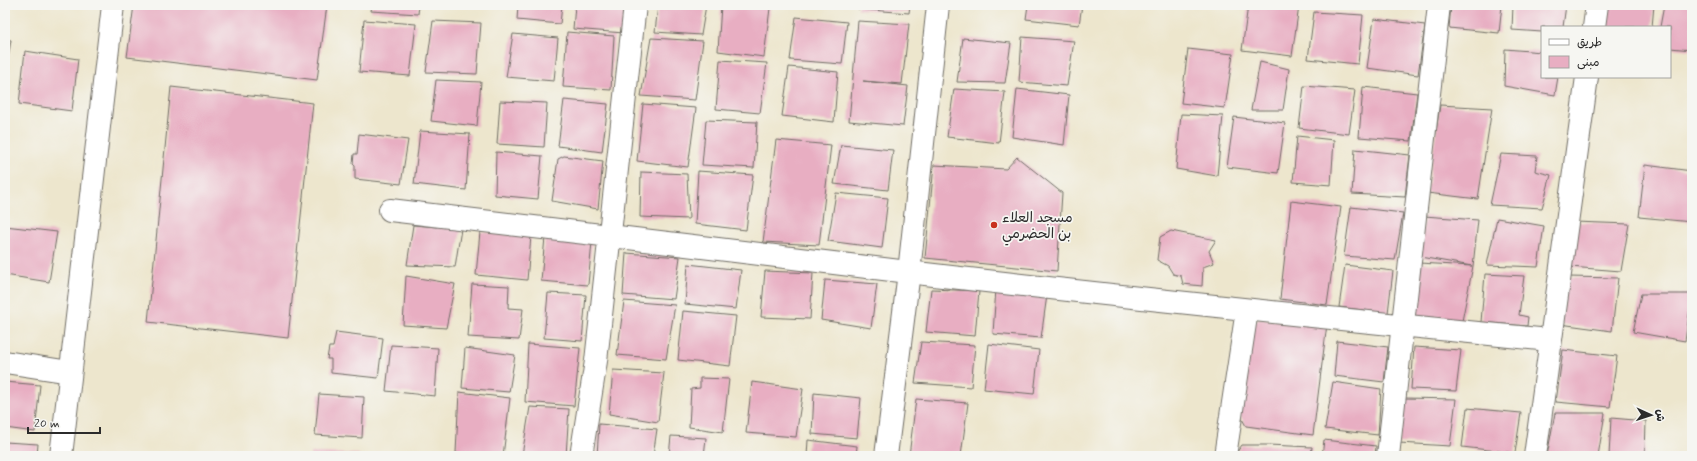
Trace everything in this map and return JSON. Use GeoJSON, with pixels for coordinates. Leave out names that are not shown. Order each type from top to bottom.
{"type":"FeatureCollection","features":[{"type":"Feature","properties":{"kind":"street"},"geometry":{"type":"LineString","coordinates":[[61,456],[113,5]]}},
{"type":"Feature","properties":{"kind":"street"},"geometry":{"type":"LineString","coordinates":[[581,456],[596,361],[635,5]]}},
{"type":"Feature","properties":{"kind":"street"},"geometry":{"type":"LineString","coordinates":[[886,456],[909,272],[938,5]]}},
{"type":"Feature","properties":{"kind":"street"},"geometry":{"type":"LineString","coordinates":[[1388,456],[1439,5]]}},
{"type":"Feature","properties":{"kind":"street"},"geometry":{"type":"LineString","coordinates":[[1594,26],[1597,5]]}},
{"type":"Feature","properties":{"kind":"street"},"geometry":{"type":"LineString","coordinates":[[1535,456],[1587,78]]}},
{"type":"Feature","properties":{"kind":"street"},"geometry":{"type":"LineString","coordinates":[[390,210],[610,235],[909,272],[1247,310],[1550,340]]}},
{"type":"Feature","properties":{"kind":"street"},"geometry":{"type":"LineString","coordinates":[[1225,456],[1247,310]]}},
{"type":"Feature","properties":{"kind":"street"},"geometry":{"type":"LineString","coordinates":[[5,362],[70,372]]}},
{"type":"Feature","properties":{"kind":"building"},"geometry":{"type":"Polygon","coordinates":[[[134,5],[327,5],[317,80],[127,57],[134,5]]]}},
{"type":"Feature","properties":{"kind":"building"},"geometry":{"type":"Polygon","coordinates":[[[372,5],[419,5],[418,14],[371,11],[372,5]]]}},
{"type":"Feature","properties":{"kind":"building"},"geometry":{"type":"Polygon","coordinates":[[[518,5],[562,5],[560,24],[517,20],[518,5]]]}},
{"type":"Feature","properties":{"kind":"building"},"geometry":{"type":"Polygon","coordinates":[[[575,5],[626,5],[624,33],[573,29],[575,5]]]}},
{"type":"Feature","properties":{"kind":"building"},"geometry":{"type":"Polygon","coordinates":[[[658,5],[706,5],[701,35],[655,32],[658,5]]]}},
{"type":"Feature","properties":{"kind":"building"},"geometry":{"type":"Polygon","coordinates":[[[721,5],[770,8],[764,57],[718,51],[721,5]]]}},
{"type":"Feature","properties":{"kind":"building"},"geometry":{"type":"Polygon","coordinates":[[[859,5],[910,5],[909,13],[858,9],[859,5]]]}},
{"type":"Feature","properties":{"kind":"building"},"geometry":{"type":"Polygon","coordinates":[[[1028,5],[1082,5],[1079,25],[1026,19],[1028,5]]]}},
{"type":"Feature","properties":{"kind":"building"},"geometry":{"type":"Polygon","coordinates":[[[1248,5],[1299,6],[1292,56],[1242,50],[1248,5]]]}},
{"type":"Feature","properties":{"kind":"building"},"geometry":{"type":"Polygon","coordinates":[[[1451,5],[1502,5],[1499,33],[1449,28],[1451,5]]]}},
{"type":"Feature","properties":{"kind":"building"},"geometry":{"type":"Polygon","coordinates":[[[1513,5],[1566,5],[1563,26],[1541,26],[1541,32],[1512,30],[1513,5]]]}},
{"type":"Feature","properties":{"kind":"building"},"geometry":{"type":"Polygon","coordinates":[[[1598,5],[1654,5],[1652,26],[1596,26],[1598,5]]]}},
{"type":"Feature","properties":{"kind":"building"},"geometry":{"type":"Polygon","coordinates":[[[1664,5],[1692,5],[1692,50],[1671,48],[1671,26],[1660,26],[1664,5]]]}},
{"type":"Feature","properties":{"kind":"building"},"geometry":{"type":"Polygon","coordinates":[[[1314,12],[1363,15],[1358,64],[1308,59],[1314,12]]]}},
{"type":"Feature","properties":{"kind":"building"},"geometry":{"type":"Polygon","coordinates":[[[796,17],[847,22],[842,64],[790,60],[796,17]]]}},
{"type":"Feature","properties":{"kind":"building"},"geometry":{"type":"Polygon","coordinates":[[[1374,19],[1425,25],[1418,75],[1367,68],[1374,19]]]}},
{"type":"Feature","properties":{"kind":"building"},"geometry":{"type":"Polygon","coordinates":[[[364,20],[416,24],[410,76],[359,72],[364,20]]]}},
{"type":"Feature","properties":{"kind":"building"},"geometry":{"type":"Polygon","coordinates":[[[433,21],[481,23],[477,74],[426,72],[433,21]]]}},
{"type":"Feature","properties":{"kind":"building"},"geometry":{"type":"Polygon","coordinates":[[[858,21],[909,24],[902,84],[863,81],[908,86],[903,126],[849,121],[858,21]]]}},
{"type":"Feature","properties":{"kind":"building"},"geometry":{"type":"Polygon","coordinates":[[[567,32],[614,36],[611,90],[563,87],[567,32]]]}},
{"type":"Feature","properties":{"kind":"building"},"geometry":{"type":"Polygon","coordinates":[[[513,34],[558,38],[554,81],[506,77],[513,34]]]}},
{"type":"Feature","properties":{"kind":"building"},"geometry":{"type":"Polygon","coordinates":[[[1022,37],[1074,41],[1067,86],[1019,82],[1022,37]]]}},
{"type":"Feature","properties":{"kind":"building"},"geometry":{"type":"Polygon","coordinates":[[[651,38],[703,41],[695,100],[641,96],[651,38]]]}},
{"type":"Feature","properties":{"kind":"building"},"geometry":{"type":"Polygon","coordinates":[[[963,38],[1011,43],[1005,83],[957,82],[963,38]]]}},
{"type":"Feature","properties":{"kind":"building"},"geometry":{"type":"Polygon","coordinates":[[[5,39],[11,40],[6,71],[5,71],[5,39]]]}},
{"type":"Feature","properties":{"kind":"building"},"geometry":{"type":"Polygon","coordinates":[[[1188,49],[1233,54],[1225,108],[1181,103],[1188,49]]]}},
{"type":"Feature","properties":{"kind":"building"},"geometry":{"type":"Polygon","coordinates":[[[1505,49],[1541,52],[1541,78],[1558,78],[1555,95],[1504,86],[1505,49]]]}},
{"type":"Feature","properties":{"kind":"building"},"geometry":{"type":"Polygon","coordinates":[[[25,51],[78,59],[72,111],[19,104],[25,51]]]}},
{"type":"Feature","properties":{"kind":"building"},"geometry":{"type":"Polygon","coordinates":[[[720,60],[767,63],[760,113],[716,109],[720,60]]]}},
{"type":"Feature","properties":{"kind":"building"},"geometry":{"type":"Polygon","coordinates":[[[1260,62],[1289,69],[1283,110],[1251,110],[1260,62]]]}},
{"type":"Feature","properties":{"kind":"building"},"geometry":{"type":"Polygon","coordinates":[[[789,67],[838,72],[834,122],[782,116],[789,67]]]}},
{"type":"Feature","properties":{"kind":"building"},"geometry":{"type":"Polygon","coordinates":[[[436,80],[481,82],[477,126],[431,121],[436,80]]]}},
{"type":"Feature","properties":{"kind":"building"},"geometry":{"type":"Polygon","coordinates":[[[1304,86],[1355,90],[1349,134],[1299,128],[1304,86]]]}},
{"type":"Feature","properties":{"kind":"building"},"geometry":{"type":"Polygon","coordinates":[[[171,87],[313,103],[288,338],[148,322],[171,87]]]}},
{"type":"Feature","properties":{"kind":"building"},"geometry":{"type":"Polygon","coordinates":[[[1363,87],[1417,93],[1411,141],[1359,137],[1363,87]]]}},
{"type":"Feature","properties":{"kind":"building"},"geometry":{"type":"Polygon","coordinates":[[[954,89],[1005,92],[999,143],[947,137],[954,89]]]}},
{"type":"Feature","properties":{"kind":"building"},"geometry":{"type":"Polygon","coordinates":[[[1017,89],[1069,95],[1064,145],[1012,137],[1017,89]]]}},
{"type":"Feature","properties":{"kind":"building"},"geometry":{"type":"Polygon","coordinates":[[[564,100],[608,104],[602,152],[558,146],[564,100]]]}},
{"type":"Feature","properties":{"kind":"building"},"geometry":{"type":"Polygon","coordinates":[[[500,101],[547,103],[544,147],[497,144],[500,101]]]}},
{"type":"Feature","properties":{"kind":"building"},"geometry":{"type":"Polygon","coordinates":[[[643,104],[696,108],[688,167],[637,161],[643,104]]]}},
{"type":"Feature","properties":{"kind":"building"},"geometry":{"type":"Polygon","coordinates":[[[1440,105],[1492,108],[1478,199],[1427,193],[1440,105]]]}},
{"type":"Feature","properties":{"kind":"building"},"geometry":{"type":"Polygon","coordinates":[[[1181,114],[1223,116],[1217,176],[1176,169],[1181,114]]]}},
{"type":"Feature","properties":{"kind":"building"},"geometry":{"type":"Polygon","coordinates":[[[1234,117],[1285,123],[1278,173],[1227,167],[1234,117]]]}},
{"type":"Feature","properties":{"kind":"building"},"geometry":{"type":"Polygon","coordinates":[[[706,120],[757,122],[754,168],[702,165],[706,120]]]}},
{"type":"Feature","properties":{"kind":"building"},"geometry":{"type":"Polygon","coordinates":[[[420,131],[470,134],[466,190],[414,184],[420,131]]]}},
{"type":"Feature","properties":{"kind":"building"},"geometry":{"type":"Polygon","coordinates":[[[359,134],[408,140],[401,184],[355,179],[355,166],[353,164],[354,154],[357,154],[359,134]]]}},
{"type":"Feature","properties":{"kind":"building"},"geometry":{"type":"Polygon","coordinates":[[[1297,136],[1334,140],[1331,185],[1293,182],[1297,136]]]}},
{"type":"Feature","properties":{"kind":"building"},"geometry":{"type":"Polygon","coordinates":[[[776,140],[831,145],[819,245],[763,242],[776,140]]]}},
{"type":"Feature","properties":{"kind":"building"},"geometry":{"type":"Polygon","coordinates":[[[841,145],[893,150],[888,190],[834,184],[841,145]]]}},
{"type":"Feature","properties":{"kind":"building"},"geometry":{"type":"Polygon","coordinates":[[[1355,149],[1410,155],[1405,197],[1352,194],[1355,149]]]}},
{"type":"Feature","properties":{"kind":"building"},"geometry":{"type":"Polygon","coordinates":[[[496,152],[542,156],[538,199],[495,195],[496,152]]]}},
{"type":"Feature","properties":{"kind":"building"},"geometry":{"type":"Polygon","coordinates":[[[1501,154],[1537,156],[1535,171],[1551,175],[1542,208],[1490,205],[1501,154]]]}},
{"type":"Feature","properties":{"kind":"building"},"geometry":{"type":"Polygon","coordinates":[[[564,156],[603,161],[598,209],[552,201],[558,159],[564,156]]]}},
{"type":"Feature","properties":{"kind":"building","name":"مسجد العلاء بن الحضرمي"},"geometry":{"type":"Polygon","coordinates":[[[1017,157],[1062,193],[1057,271],[925,258],[934,165],[1006,169],[1017,157]]]}},
{"type":"Feature","properties":{"kind":"building"},"geometry":{"type":"Polygon","coordinates":[[[1645,165],[1692,171],[1692,222],[1639,217],[1645,165]]]}},
{"type":"Feature","properties":{"kind":"building"},"geometry":{"type":"Polygon","coordinates":[[[698,171],[753,175],[746,230],[695,224],[698,171]]]}},
{"type":"Feature","properties":{"kind":"building"},"geometry":{"type":"Polygon","coordinates":[[[641,172],[687,174],[689,219],[640,217],[641,172]]]}},
{"type":"Feature","properties":{"kind":"building"},"geometry":{"type":"Polygon","coordinates":[[[836,193],[888,198],[882,248],[828,241],[836,193]]]}},
{"type":"Feature","properties":{"kind":"building"},"geometry":{"type":"Polygon","coordinates":[[[1291,201],[1341,207],[1327,305],[1280,299],[1291,201]]]}},
{"type":"Feature","properties":{"kind":"building"},"geometry":{"type":"Polygon","coordinates":[[[1351,207],[1403,213],[1395,260],[1344,256],[1351,207]]]}},
{"type":"Feature","properties":{"kind":"building"},"geometry":{"type":"Polygon","coordinates":[[[1424,216],[1478,220],[1473,266],[1462,321],[1414,318],[1419,263],[1472,266],[1420,257],[1424,216]]]}},
{"type":"Feature","properties":{"kind":"building"},"geometry":{"type":"Polygon","coordinates":[[[1497,218],[1544,226],[1538,267],[1487,265],[1497,218]]]}},
{"type":"Feature","properties":{"kind":"building"},"geometry":{"type":"Polygon","coordinates":[[[437,222],[461,229],[455,267],[407,265],[413,225],[437,227],[437,222]]]}},
{"type":"Feature","properties":{"kind":"building"},"geometry":{"type":"Polygon","coordinates":[[[1575,222],[1629,224],[1621,271],[1570,267],[1575,222]]]}},
{"type":"Feature","properties":{"kind":"building"},"geometry":{"type":"Polygon","coordinates":[[[5,226],[57,232],[49,282],[5,275],[5,226]]]}},
{"type":"Feature","properties":{"kind":"building"},"geometry":{"type":"Polygon","coordinates":[[[1171,231],[1216,240],[1209,251],[1214,263],[1203,267],[1202,286],[1183,284],[1181,276],[1173,274],[1168,266],[1157,260],[1160,237],[1171,231]]]}},
{"type":"Feature","properties":{"kind":"building"},"geometry":{"type":"Polygon","coordinates":[[[480,232],[531,236],[527,280],[476,275],[480,232]]]}},
{"type":"Feature","properties":{"kind":"building"},"geometry":{"type":"Polygon","coordinates":[[[545,237],[592,242],[588,285],[541,281],[545,237]]]}},
{"type":"Feature","properties":{"kind":"building"},"geometry":{"type":"Polygon","coordinates":[[[626,253],[680,257],[674,299],[623,295],[626,253]]]}},
{"type":"Feature","properties":{"kind":"building"},"geometry":{"type":"Polygon","coordinates":[[[688,264],[741,270],[736,309],[685,304],[688,264]]]}},
{"type":"Feature","properties":{"kind":"building"},"geometry":{"type":"Polygon","coordinates":[[[1345,265],[1393,271],[1388,313],[1339,307],[1345,265]]]}},
{"type":"Feature","properties":{"kind":"building"},"geometry":{"type":"Polygon","coordinates":[[[765,271],[813,273],[810,319],[761,317],[765,271]]]}},
{"type":"Feature","properties":{"kind":"building"},"geometry":{"type":"Polygon","coordinates":[[[1485,274],[1524,276],[1519,315],[1528,317],[1527,326],[1481,322],[1485,274]]]}},
{"type":"Feature","properties":{"kind":"building"},"geometry":{"type":"Polygon","coordinates":[[[406,276],[455,284],[446,328],[403,325],[406,276]]]}},
{"type":"Feature","properties":{"kind":"building"},"geometry":{"type":"Polygon","coordinates":[[[1568,277],[1618,278],[1612,331],[1560,324],[1568,277]]]}},
{"type":"Feature","properties":{"kind":"building"},"geometry":{"type":"Polygon","coordinates":[[[825,280],[877,284],[871,328],[821,320],[825,280]]]}},
{"type":"Feature","properties":{"kind":"building"},"geometry":{"type":"Polygon","coordinates":[[[472,284],[509,286],[508,308],[523,309],[519,340],[468,337],[472,284]]]}},
{"type":"Feature","properties":{"kind":"building"},"geometry":{"type":"Polygon","coordinates":[[[996,288],[1047,295],[1041,338],[993,334],[996,288]]]}},
{"type":"Feature","properties":{"kind":"building"},"geometry":{"type":"Polygon","coordinates":[[[931,289],[979,291],[975,336],[926,332],[931,289]]]}},
{"type":"Feature","properties":{"kind":"building"},"geometry":{"type":"Polygon","coordinates":[[[548,293],[586,295],[582,341],[544,338],[548,293]]]}},
{"type":"Feature","properties":{"kind":"building"},"geometry":{"type":"Polygon","coordinates":[[[1641,294],[1692,294],[1685,341],[1633,332],[1641,294]]]}},
{"type":"Feature","properties":{"kind":"building"},"geometry":{"type":"Polygon","coordinates":[[[624,301],[675,305],[666,359],[617,355],[624,301]]]}},
{"type":"Feature","properties":{"kind":"building"},"geometry":{"type":"Polygon","coordinates":[[[683,311],[736,316],[730,366],[678,360],[683,311]]]}},
{"type":"Feature","properties":{"kind":"building"},"geometry":{"type":"Polygon","coordinates":[[[1259,319],[1327,324],[1313,435],[1246,426],[1236,408],[1248,328],[1259,319]]]}},
{"type":"Feature","properties":{"kind":"building"},"geometry":{"type":"Polygon","coordinates":[[[336,332],[383,338],[378,378],[331,373],[331,359],[327,359],[329,347],[333,347],[336,332]]]}},
{"type":"Feature","properties":{"kind":"building"},"geometry":{"type":"Polygon","coordinates":[[[1337,341],[1388,347],[1384,382],[1334,376],[1337,341]]]}},
{"type":"Feature","properties":{"kind":"building"},"geometry":{"type":"Polygon","coordinates":[[[921,342],[975,345],[971,387],[915,383],[921,342]]]}},
{"type":"Feature","properties":{"kind":"building"},"geometry":{"type":"Polygon","coordinates":[[[528,344],[580,348],[574,406],[525,402],[528,344]]]}},
{"type":"Feature","properties":{"kind":"building"},"geometry":{"type":"Polygon","coordinates":[[[989,344],[1039,350],[1034,394],[984,389],[989,344]]]}},
{"type":"Feature","properties":{"kind":"building"},"geometry":{"type":"Polygon","coordinates":[[[391,345],[438,348],[435,396],[386,391],[391,345]]]}},
{"type":"Feature","properties":{"kind":"building"},"geometry":{"type":"Polygon","coordinates":[[[1414,347],[1461,350],[1456,391],[1411,389],[1414,347]]]}},
{"type":"Feature","properties":{"kind":"building"},"geometry":{"type":"Polygon","coordinates":[[[465,348],[515,355],[509,392],[462,388],[465,348]]]}},
{"type":"Feature","properties":{"kind":"building"},"geometry":{"type":"Polygon","coordinates":[[[1563,350],[1617,356],[1610,407],[1556,402],[1563,350]]]}},
{"type":"Feature","properties":{"kind":"building"},"geometry":{"type":"Polygon","coordinates":[[[613,370],[664,373],[658,422],[609,414],[613,370]]]}},
{"type":"Feature","properties":{"kind":"building"},"geometry":{"type":"Polygon","coordinates":[[[700,378],[729,379],[723,432],[689,427],[691,389],[700,388],[700,378]]]}},
{"type":"Feature","properties":{"kind":"building"},"geometry":{"type":"Polygon","coordinates":[[[5,382],[40,385],[35,432],[5,428],[5,382]]]}},
{"type":"Feature","properties":{"kind":"building"},"geometry":{"type":"Polygon","coordinates":[[[752,382],[803,389],[796,437],[746,433],[752,382]]]}},
{"type":"Feature","properties":{"kind":"building"},"geometry":{"type":"Polygon","coordinates":[[[1333,382],[1381,389],[1378,435],[1325,429],[1333,382]]]}},
{"type":"Feature","properties":{"kind":"building"},"geometry":{"type":"Polygon","coordinates":[[[459,392],[510,398],[503,456],[477,456],[456,453],[459,392]]]}},
{"type":"Feature","properties":{"kind":"building"},"geometry":{"type":"Polygon","coordinates":[[[814,393],[861,398],[857,438],[812,434],[814,393]]]}},
{"type":"Feature","properties":{"kind":"building"},"geometry":{"type":"Polygon","coordinates":[[[319,394],[364,397],[362,438],[315,435],[319,394]]]}},
{"type":"Feature","properties":{"kind":"building"},"geometry":{"type":"Polygon","coordinates":[[[1404,398],[1456,399],[1450,446],[1399,443],[1404,398]]]}},
{"type":"Feature","properties":{"kind":"building"},"geometry":{"type":"Polygon","coordinates":[[[916,399],[968,403],[961,456],[909,456],[916,399]]]}},
{"type":"Feature","properties":{"kind":"building"},"geometry":{"type":"Polygon","coordinates":[[[530,407],[569,409],[566,456],[522,455],[530,407]]]}},
{"type":"Feature","properties":{"kind":"building"},"geometry":{"type":"Polygon","coordinates":[[[1467,408],[1521,413],[1515,453],[1462,447],[1467,408]]]}},
{"type":"Feature","properties":{"kind":"building"},"geometry":{"type":"Polygon","coordinates":[[[1555,413],[1605,413],[1598,456],[1547,456],[1555,413]]]}},
{"type":"Feature","properties":{"kind":"building"},"geometry":{"type":"Polygon","coordinates":[[[1611,418],[1646,421],[1645,456],[1609,456],[1611,418]]]}},
{"type":"Feature","properties":{"kind":"building"},"geometry":{"type":"Polygon","coordinates":[[[599,424],[657,429],[653,456],[597,456],[599,424]]]}},
{"type":"Feature","properties":{"kind":"building"},"geometry":{"type":"Polygon","coordinates":[[[671,436],[706,438],[704,456],[669,456],[671,436]]]}},
{"type":"Feature","properties":{"kind":"building"},"geometry":{"type":"Polygon","coordinates":[[[808,440],[857,446],[856,456],[807,456],[808,440]]]}},
{"type":"Feature","properties":{"kind":"building"},"geometry":{"type":"Polygon","coordinates":[[[1324,440],[1376,446],[1375,456],[1322,456],[1324,440]]]}},
{"type":"Feature","properties":{"kind":"building"},"geometry":{"type":"Polygon","coordinates":[[[5,442],[38,444],[37,456],[5,456],[5,442]]]}},
{"type":"Feature","properties":{"kind":"building"},"geometry":{"type":"Polygon","coordinates":[[[1242,445],[1312,447],[1311,456],[1234,456],[1242,445]]]}},
{"type":"Feature","properties":{"kind":"building"},"geometry":{"type":"Polygon","coordinates":[[[311,453],[359,454],[359,456],[310,456],[311,453]]]}},
{"type":"Feature","properties":{"kind":"place","name":"مسجد العلاء بن الحضرمي"},"geometry":{"type":"Point","coordinates":[994,225]}}]}
